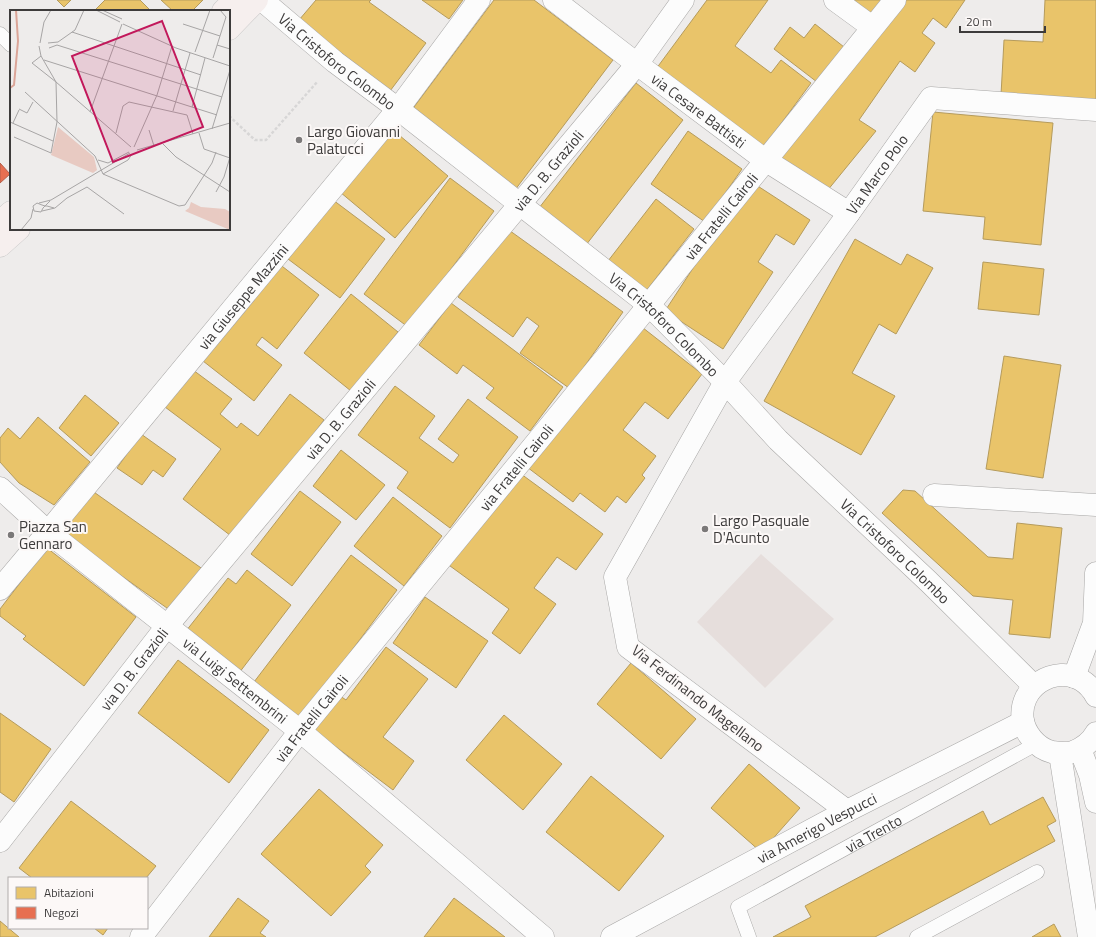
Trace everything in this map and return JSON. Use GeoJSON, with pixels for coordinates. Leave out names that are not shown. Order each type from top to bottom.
{"type":"FeatureCollection","features":[{"type":"Feature","properties":{"kind":"main road"},"geometry":{"type":"LineString","coordinates":[[224,10],[234,0]]}},
{"type":"Feature","properties":{"kind":"main road"},"geometry":{"type":"LineString","coordinates":[[230,28],[257,0]]}},
{"type":"Feature","properties":{"kind":"main road"},"geometry":{"type":"LineString","coordinates":[[0,222],[10,213]]}},
{"type":"Feature","properties":{"kind":"main road"},"geometry":{"type":"LineString","coordinates":[[0,246],[18,230]]}},
{"type":"Feature","properties":{"kind":"street","name":"Via Cristoforo Colombo"},"geometry":{"type":"LineString","coordinates":[[262,0],[335,62],[398,109],[649,306],[724,382],[778,440],[929,582],[1034,686]]}},
{"type":"Feature","properties":{"kind":"street","name":"via Giuseppe Mazzini"},"geometry":{"type":"LineString","coordinates":[[0,589],[398,109],[479,0]]}},
{"type":"Feature","properties":{"kind":"street","name":"via Cesare Battisti"},"geometry":{"type":"LineString","coordinates":[[554,0],[765,160],[849,213]]}},
{"type":"Feature","properties":{"kind":"street","name":"via D. B. Grazioli"},"geometry":{"type":"LineString","coordinates":[[0,841],[167,626],[637,64],[683,0]]}},
{"type":"Feature","properties":{"kind":"street"},"geometry":{"type":"LineString","coordinates":[[835,0],[872,27]]}},
{"type":"Feature","properties":{"kind":"street","name":"via Fratelli Cairoli"},"geometry":{"type":"LineString","coordinates":[[148,928],[300,731],[649,306],[895,0]]}},
{"type":"Feature","properties":{"kind":"street","name":"Via Marco Polo"},"geometry":{"type":"LineString","coordinates":[[724,382],[849,213],[931,98],[1096,110]]}},
{"type":"Feature","properties":{"kind":"street","name":"Via Ferdinando Magellano"},"geometry":{"type":"LineString","coordinates":[[724,382],[615,577],[628,647],[847,811]]}},
{"type":"Feature","properties":{"kind":"street","name":"via Luigi Settembrini"},"geometry":{"type":"LineString","coordinates":[[0,488],[48,532],[300,731],[543,937]]}},
{"type":"Feature","properties":{"kind":"street"},"geometry":{"type":"LineString","coordinates":[[934,495],[1096,505]]}},
{"type":"Feature","properties":{"kind":"street"},"geometry":{"type":"LineString","coordinates":[[1074,677],[1094,623],[1096,573]]}},
{"type":"Feature","properties":{"kind":"street"},"geometry":{"type":"LineString","coordinates":[[1085,742],[1047,751],[1036,744],[1028,734],[1023,722],[1022,709],[1026,697],[1034,686],[1042,679],[1063,674],[1085,682],[1093,690],[1096,696]]}},
{"type":"Feature","properties":{"kind":"street","name":"via Amerigo Vespucci"},"geometry":{"type":"LineString","coordinates":[[612,937],[847,811],[1023,722]]}},
{"type":"Feature","properties":{"kind":"street"},"geometry":{"type":"LineString","coordinates":[[1085,742],[1096,802]]}},
{"type":"Feature","properties":{"kind":"street"},"geometry":{"type":"LineString","coordinates":[[1085,742],[1089,937]]}},
{"type":"Feature","properties":{"kind":"street","name":"via Fratelli Cairoli"},"geometry":{"type":"LineString","coordinates":[[141,937],[147,929]]}},
{"type":"Feature","properties":{"kind":"lane"},"geometry":{"type":"LineString","coordinates":[[0,34],[10,44]]}},
{"type":"Feature","properties":{"kind":"lane","name":"via Trento"},"geometry":{"type":"LineString","coordinates":[[748,937],[738,907],[1036,744]]}},
{"type":"Feature","properties":{"kind":"lane"},"geometry":{"type":"LineString","coordinates":[[917,937],[1037,872]]}},
{"type":"Feature","properties":{"kind":"path"},"geometry":{"type":"LineString","coordinates":[[230,117],[254,140],[266,140],[335,62]]}},
{"type":"Feature","properties":{"kind":"shaded area"},"geometry":{"type":"Polygon","coordinates":[[[761,554],[834,619],[765,688],[697,622],[761,554]]]}},
{"type":"Feature","properties":{"kind":"building: Abitazioni"},"geometry":{"type":"Polygon","coordinates":[[[57,0],[71,0],[64,7],[57,0]]]}},
{"type":"Feature","properties":{"kind":"building: Abitazioni"},"geometry":{"type":"Polygon","coordinates":[[[105,0],[140,0],[150,10],[95,10],[105,0]]]}},
{"type":"Feature","properties":{"kind":"building: Abitazioni"},"geometry":{"type":"Polygon","coordinates":[[[161,0],[203,0],[193,10],[172,10],[161,0]]]}},
{"type":"Feature","properties":{"kind":"building: Abitazioni"},"geometry":{"type":"Polygon","coordinates":[[[316,0],[371,0],[369,2],[426,43],[390,91],[299,20],[316,0]]]}},
{"type":"Feature","properties":{"kind":"building: Abitazioni"},"geometry":{"type":"Polygon","coordinates":[[[422,0],[463,0],[449,19],[422,0]]]}},
{"type":"Feature","properties":{"kind":"building: Abitazioni"},"geometry":{"type":"Polygon","coordinates":[[[494,0],[534,0],[613,60],[515,190],[411,111],[494,0]]]}},
{"type":"Feature","properties":{"kind":"building: Abitazioni"},"geometry":{"type":"Polygon","coordinates":[[[707,0],[768,0],[735,46],[771,73],[781,60],[811,83],[763,148],[656,69],[707,0]]]}},
{"type":"Feature","properties":{"kind":"building: Abitazioni"},"geometry":{"type":"Polygon","coordinates":[[[843,0],[883,0],[868,19],[843,0]]]}},
{"type":"Feature","properties":{"kind":"building: Abitazioni"},"geometry":{"type":"Polygon","coordinates":[[[902,0],[965,0],[946,28],[933,18],[922,33],[935,43],[915,72],[900,61],[859,120],[876,131],[827,191],[779,156],[902,0]]]}},
{"type":"Feature","properties":{"kind":"building: Abitazioni"},"geometry":{"type":"Polygon","coordinates":[[[1045,0],[1096,0],[1096,100],[1001,95],[1004,40],[1043,42],[1045,0]]]}},
{"type":"Feature","properties":{"kind":"building: Abitazioni"},"geometry":{"type":"Polygon","coordinates":[[[815,24],[844,47],[817,82],[774,49],[790,27],[804,38],[815,24]]]}},
{"type":"Feature","properties":{"kind":"building: Abitazioni"},"geometry":{"type":"Polygon","coordinates":[[[636,83],[683,120],[586,245],[539,208],[636,83]]]}},
{"type":"Feature","properties":{"kind":"building: Abitazioni"},"geometry":{"type":"Polygon","coordinates":[[[933,112],[1053,123],[1041,245],[983,239],[985,217],[923,211],[933,112]]]}},
{"type":"Feature","properties":{"kind":"building: Abitazioni"},"geometry":{"type":"Polygon","coordinates":[[[393,130],[448,176],[395,238],[340,192],[393,130]]]}},
{"type":"Feature","properties":{"kind":"building: Abitazioni"},"geometry":{"type":"Polygon","coordinates":[[[688,131],[742,169],[705,222],[651,184],[688,131]]]}},
{"type":"Feature","properties":{"kind":"building: Abitazioni"},"geometry":{"type":"Polygon","coordinates":[[[450,178],[494,211],[408,327],[364,294],[450,178]]]}},
{"type":"Feature","properties":{"kind":"building: Abitazioni"},"geometry":{"type":"Polygon","coordinates":[[[750,181],[810,220],[794,245],[776,234],[758,262],[773,272],[723,349],[665,311],[750,181]]]}},
{"type":"Feature","properties":{"kind":"building: Abitazioni"},"geometry":{"type":"Polygon","coordinates":[[[656,199],[694,229],[646,291],[608,261],[656,199]]]}},
{"type":"Feature","properties":{"kind":"building: Abitazioni"},"geometry":{"type":"Polygon","coordinates":[[[333,200],[385,239],[340,298],[288,259],[333,200]]]}},
{"type":"Feature","properties":{"kind":"building: Abitazioni"},"geometry":{"type":"Polygon","coordinates":[[[506,228],[623,312],[569,388],[520,353],[539,326],[527,317],[513,337],[458,297],[506,228]]]}},
{"type":"Feature","properties":{"kind":"building: Abitazioni"},"geometry":{"type":"Polygon","coordinates":[[[855,239],[901,265],[907,254],[933,268],[896,334],[879,324],[852,373],[895,396],[861,455],[764,401],[855,239]]]}},
{"type":"Feature","properties":{"kind":"building: Abitazioni"},"geometry":{"type":"Polygon","coordinates":[[[983,262],[1044,269],[1039,315],[978,309],[983,262]]]}},
{"type":"Feature","properties":{"kind":"building: Abitazioni"},"geometry":{"type":"Polygon","coordinates":[[[278,263],[319,295],[277,349],[262,337],[256,345],[282,365],[254,401],[203,361],[278,263]]]}},
{"type":"Feature","properties":{"kind":"building: Abitazioni"},"geometry":{"type":"Polygon","coordinates":[[[351,294],[398,332],[351,391],[304,353],[351,294]]]}},
{"type":"Feature","properties":{"kind":"building: Abitazioni"},"geometry":{"type":"Polygon","coordinates":[[[451,303],[563,387],[530,431],[486,398],[494,388],[463,365],[457,374],[419,345],[451,303]]]}},
{"type":"Feature","properties":{"kind":"building: Abitazioni"},"geometry":{"type":"Polygon","coordinates":[[[638,324],[702,374],[668,419],[645,402],[623,430],[656,456],[642,475],[645,478],[626,503],[617,496],[605,512],[580,493],[573,502],[523,464],[638,324]]]}},
{"type":"Feature","properties":{"kind":"building: Abitazioni"},"geometry":{"type":"Polygon","coordinates":[[[1004,356],[1061,365],[1043,478],[986,469],[1004,356]]]}},
{"type":"Feature","properties":{"kind":"building: Abitazioni"},"geometry":{"type":"Polygon","coordinates":[[[193,370],[232,399],[220,414],[237,428],[241,423],[258,436],[290,394],[324,420],[235,539],[183,499],[221,449],[165,407],[193,370]]]}},
{"type":"Feature","properties":{"kind":"building: Abitazioni"},"geometry":{"type":"Polygon","coordinates":[[[395,386],[435,416],[419,438],[453,463],[459,455],[438,439],[468,399],[518,437],[450,528],[397,488],[408,472],[358,435],[395,386]]]}},
{"type":"Feature","properties":{"kind":"building: Abitazioni"},"geometry":{"type":"Polygon","coordinates":[[[85,395],[119,423],[91,456],[59,428],[85,395]]]}},
{"type":"Feature","properties":{"kind":"building: Abitazioni"},"geometry":{"type":"Polygon","coordinates":[[[38,417],[90,462],[54,505],[19,483],[0,462],[0,438],[8,428],[20,439],[38,417]]]}},
{"type":"Feature","properties":{"kind":"building: Abitazioni"},"geometry":{"type":"Polygon","coordinates":[[[141,434],[176,459],[163,477],[153,470],[142,485],[117,468],[141,434]]]}},
{"type":"Feature","properties":{"kind":"building: Abitazioni"},"geometry":{"type":"Polygon","coordinates":[[[341,450],[385,485],[356,520],[313,486],[341,450]]]}},
{"type":"Feature","properties":{"kind":"building: Abitazioni"},"geometry":{"type":"Polygon","coordinates":[[[517,471],[603,534],[576,570],[557,557],[534,588],[556,604],[520,654],[492,633],[509,609],[446,563],[517,471]]]}},
{"type":"Feature","properties":{"kind":"building: Abitazioni"},"geometry":{"type":"Polygon","coordinates":[[[91,490],[204,570],[174,613],[61,533],[91,490]]]}},
{"type":"Feature","properties":{"kind":"building: Abitazioni"},"geometry":{"type":"Polygon","coordinates":[[[903,490],[915,491],[988,557],[1013,559],[1017,523],[1062,528],[1050,638],[1009,634],[1013,600],[973,596],[882,513],[903,490]]]}},
{"type":"Feature","properties":{"kind":"building: Abitazioni"},"geometry":{"type":"Polygon","coordinates":[[[300,491],[341,522],[292,586],[251,554],[300,491]]]}},
{"type":"Feature","properties":{"kind":"building: Abitazioni"},"geometry":{"type":"Polygon","coordinates":[[[393,497],[442,536],[404,586],[354,546],[393,497]]]}},
{"type":"Feature","properties":{"kind":"building: Abitazioni"},"geometry":{"type":"Polygon","coordinates":[[[47,548],[136,617],[84,686],[23,639],[26,636],[0,616],[0,609],[47,548]]]}},
{"type":"Feature","properties":{"kind":"building: Abitazioni"},"geometry":{"type":"Polygon","coordinates":[[[351,555],[397,590],[301,718],[254,682],[351,555]]]}},
{"type":"Feature","properties":{"kind":"building: Abitazioni"},"geometry":{"type":"Polygon","coordinates":[[[247,570],[291,605],[239,673],[186,631],[228,578],[236,584],[247,570]]]}},
{"type":"Feature","properties":{"kind":"building: Abitazioni"},"geometry":{"type":"Polygon","coordinates":[[[425,597],[488,641],[456,688],[393,643],[425,597]]]}},
{"type":"Feature","properties":{"kind":"building: Abitazioni"},"geometry":{"type":"Polygon","coordinates":[[[386,647],[428,679],[383,737],[414,761],[393,790],[307,725],[333,691],[346,700],[386,647]]]}},
{"type":"Feature","properties":{"kind":"building: Abitazioni"},"geometry":{"type":"Polygon","coordinates":[[[178,660],[269,730],[229,783],[138,713],[178,660]]]}},
{"type":"Feature","properties":{"kind":"building: Abitazioni"},"geometry":{"type":"Polygon","coordinates":[[[631,663],[696,719],[661,759],[597,704],[631,663]]]}},
{"type":"Feature","properties":{"kind":"building: Abitazioni"},"geometry":{"type":"Polygon","coordinates":[[[0,713],[51,749],[14,802],[0,792],[0,713]]]}},
{"type":"Feature","properties":{"kind":"building: Abitazioni"},"geometry":{"type":"Polygon","coordinates":[[[504,715],[562,764],[523,810],[466,760],[504,715]]]}},
{"type":"Feature","properties":{"kind":"building: Abitazioni"},"geometry":{"type":"Polygon","coordinates":[[[749,764],[800,808],[761,852],[711,808],[749,764]]]}},
{"type":"Feature","properties":{"kind":"building: Abitazioni"},"geometry":{"type":"Polygon","coordinates":[[[591,776],[664,836],[619,891],[546,832],[591,776]]]}},
{"type":"Feature","properties":{"kind":"building: Abitazioni"},"geometry":{"type":"Polygon","coordinates":[[[319,789],[383,845],[365,866],[371,872],[331,916],[261,854],[319,789]]]}},
{"type":"Feature","properties":{"kind":"building: Abitazioni"},"geometry":{"type":"Polygon","coordinates":[[[1043,797],[1056,821],[1047,826],[1055,841],[875,937],[773,937],[811,917],[805,906],[983,811],[990,825],[1043,797]]]}},
{"type":"Feature","properties":{"kind":"building: Abitazioni"},"geometry":{"type":"Polygon","coordinates":[[[71,801],[156,866],[147,877],[31,877],[19,868],[71,801]]]}},
{"type":"Feature","properties":{"kind":"building: Abitazioni"},"geometry":{"type":"Polygon","coordinates":[[[238,898],[269,921],[260,933],[266,937],[209,937],[238,898]]]}},
{"type":"Feature","properties":{"kind":"building: Abitazioni"},"geometry":{"type":"Polygon","coordinates":[[[454,898],[505,937],[424,937],[454,898]]]}},
{"type":"Feature","properties":{"kind":"building: Abitazioni"},"geometry":{"type":"Polygon","coordinates":[[[0,921],[19,937],[0,937],[0,921]]]}},
{"type":"Feature","properties":{"kind":"building: Abitazioni"},"geometry":{"type":"Polygon","coordinates":[[[1054,924],[1061,937],[1032,937],[1054,924]]]}},
{"type":"Feature","properties":{"kind":"building: Abitazioni"},"geometry":{"type":"Polygon","coordinates":[[[95,929],[107,929],[103,935],[95,929]]]}},
{"type":"Feature","properties":{"kind":"building: Negozi"},"geometry":{"type":"Polygon","coordinates":[[[0,163],[10,174],[0,183],[0,163]]]}},
{"type":"Feature","properties":{"kind":"place","name":"Largo Giovanni Palatucci"},"geometry":{"type":"Point","coordinates":[299,140]}},
{"type":"Feature","properties":{"kind":"place","name":"Largo Pasquale D'Acunto"},"geometry":{"type":"Point","coordinates":[705,529]}},
{"type":"Feature","properties":{"kind":"place","name":"Piazza San Gennaro"},"geometry":{"type":"Point","coordinates":[11,535]}}]}
